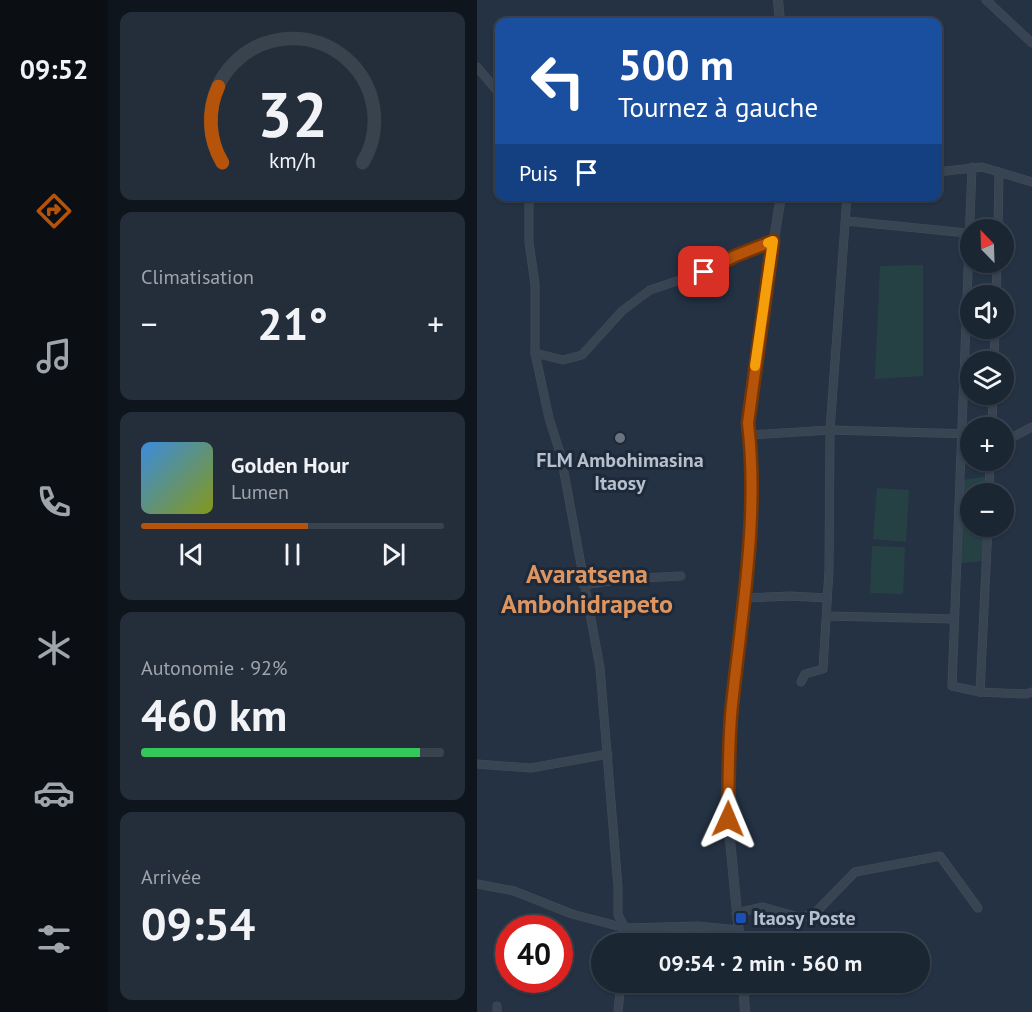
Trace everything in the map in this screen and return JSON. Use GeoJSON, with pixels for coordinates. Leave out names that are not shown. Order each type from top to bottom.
{"type":"FeatureCollection","features":[{"type":"Feature","properties":{"kind":"street"},"geometry":{"type":"LineString","coordinates":[[778,0],[780,18]]}},
{"type":"Feature","properties":{"kind":"street"},"geometry":{"type":"LineString","coordinates":[[986,0],[1032,43]]}},
{"type":"Feature","properties":{"kind":"street"},"geometry":{"type":"LineString","coordinates":[[477,67],[495,88]]}},
{"type":"Feature","properties":{"kind":"street"},"geometry":{"type":"LineString","coordinates":[[942,171],[972,167],[1032,182]]}},
{"type":"Feature","properties":{"kind":"street"},"geometry":{"type":"LineString","coordinates":[[968,219],[972,167]]}},
{"type":"Feature","properties":{"kind":"street"},"geometry":{"type":"LineString","coordinates":[[998,219],[999,172]]}},
{"type":"Feature","properties":{"kind":"street"},"geometry":{"type":"LineString","coordinates":[[529,201],[529,242],[535,284],[535,353],[561,456],[600,668],[618,915],[625,928],[625,933]]}},
{"type":"Feature","properties":{"kind":"street"},"geometry":{"type":"LineString","coordinates":[[738,933],[728,819],[729,749],[746,598],[752,449],[748,423],[780,201]]}},
{"type":"Feature","properties":{"kind":"street"},"geometry":{"type":"LineString","coordinates":[[801,682],[804,674],[823,669],[827,616],[830,430],[847,201]]}},
{"type":"Feature","properties":{"kind":"street"},"geometry":{"type":"LineString","coordinates":[[847,221],[960,232]]}},
{"type":"Feature","properties":{"kind":"street"},"geometry":{"type":"LineString","coordinates":[[535,353],[563,360],[582,355],[622,311],[650,290],[704,272],[735,256],[773,241]]}},
{"type":"Feature","properties":{"kind":"street"},"geometry":{"type":"LineString","coordinates":[[967,273],[967,417]]}},
{"type":"Feature","properties":{"kind":"street"},"geometry":{"type":"LineString","coordinates":[[1014,436],[1032,427]]}},
{"type":"Feature","properties":{"kind":"street"},"geometry":{"type":"LineString","coordinates":[[750,435],[830,430],[960,435]]}},
{"type":"Feature","properties":{"kind":"street"},"geometry":{"type":"LineString","coordinates":[[964,471],[954,620],[952,686],[981,692],[1026,694],[1032,692]]}},
{"type":"Feature","properties":{"kind":"street"},"geometry":{"type":"LineString","coordinates":[[981,692],[988,537]]}},
{"type":"Feature","properties":{"kind":"street"},"geometry":{"type":"LineString","coordinates":[[583,585],[624,579],[681,576]]}},
{"type":"Feature","properties":{"kind":"street"},"geometry":{"type":"LineString","coordinates":[[746,598],[781,596],[827,598]]}},
{"type":"Feature","properties":{"kind":"street"},"geometry":{"type":"LineString","coordinates":[[827,616],[954,620]]}},
{"type":"Feature","properties":{"kind":"street"},"geometry":{"type":"LineString","coordinates":[[477,764],[531,768],[608,754]]}},
{"type":"Feature","properties":{"kind":"street"},"geometry":{"type":"LineString","coordinates":[[736,913],[763,907],[802,918],[816,912],[855,872],[940,856],[978,908]]}},
{"type":"Feature","properties":{"kind":"street"},"geometry":{"type":"LineString","coordinates":[[477,884],[514,891],[572,914],[625,928],[698,926],[738,930]]}},
{"type":"Feature","properties":{"kind":"street"},"geometry":{"type":"LineString","coordinates":[[618,1012],[620,993]]}},
{"type":"Feature","properties":{"kind":"street"},"geometry":{"type":"LineString","coordinates":[[744,993],[745,1012]]}},
{"type":"Feature","properties":{"kind":"green space"},"geometry":{"type":"Polygon","coordinates":[[[923,265],[923,376],[875,379],[880,266],[923,265]]]}},
{"type":"Feature","properties":{"kind":"green space"},"geometry":{"type":"Polygon","coordinates":[[[988,476],[988,483],[962,483],[962,480],[988,476]]]}},
{"type":"Feature","properties":{"kind":"green space"},"geometry":{"type":"Polygon","coordinates":[[[877,488],[909,490],[906,542],[873,539],[877,488]]]}},
{"type":"Feature","properties":{"kind":"green space"},"geometry":{"type":"Polygon","coordinates":[[[961,537],[985,537],[984,561],[961,563],[961,537]]]}},
{"type":"Feature","properties":{"kind":"green space"},"geometry":{"type":"Polygon","coordinates":[[[872,546],[905,547],[903,594],[870,593],[872,546]]]}},
{"type":"Feature","properties":{"kind":"slow traffic"},"geometry":{"type":"LineString","coordinates":[[755,366],[773,241],[768,243]]}},
{"type":"Feature","properties":{"kind":"place","name":"FLM Ambohimasina Itaosy"},"geometry":{"type":"Point","coordinates":[620,438]}},
{"type":"Feature","properties":{"kind":"place","name":"Itaosy Poste"},"geometry":{"type":"Point","coordinates":[741,918]}},
{"type":"Feature","properties":{"kind":"district","name":"Avaratsena Ambohidrapeto"},"geometry":{"type":"Point","coordinates":[587,589]}},
{"type":"Feature","properties":{"kind":"route"},"geometry":{"type":"LineString","coordinates":[[704,272],[735,256],[773,241],[748,423],[752,449],[750,530],[746,598],[732,705],[728,819]]}}]}
